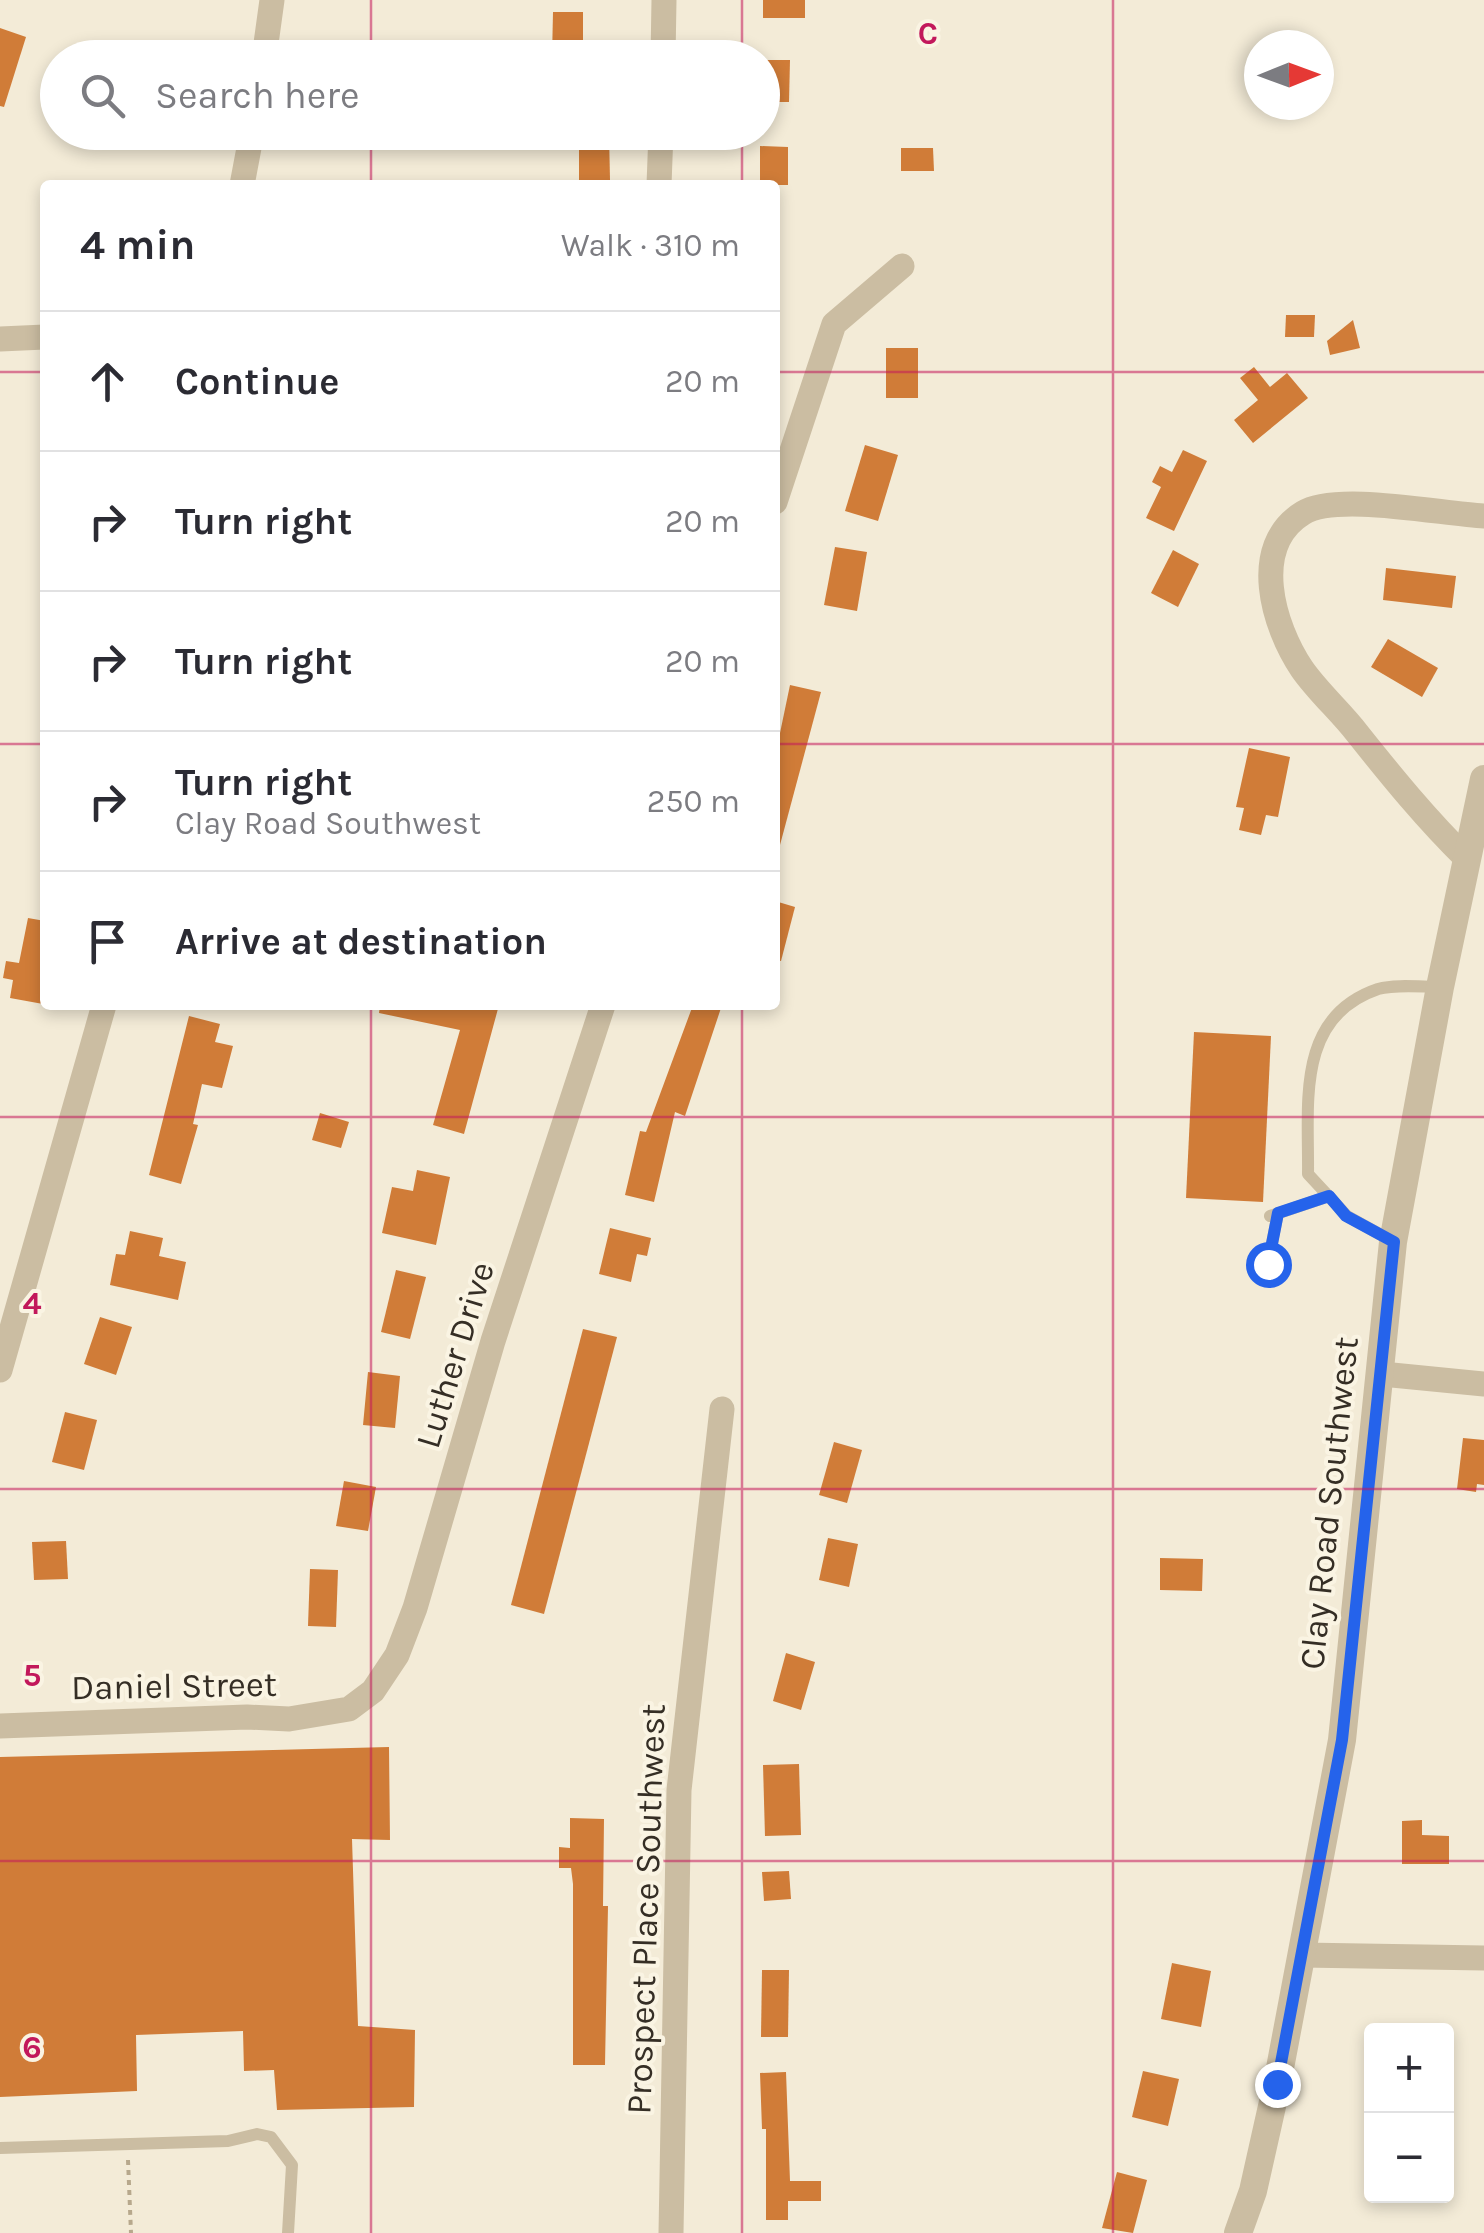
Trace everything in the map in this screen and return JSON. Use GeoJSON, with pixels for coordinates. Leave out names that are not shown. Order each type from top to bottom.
{"type":"FeatureCollection","features":[{"type":"Feature","properties":{"kind":"street"},"geometry":{"type":"LineString","coordinates":[[266,40],[272,0]]}},
{"type":"Feature","properties":{"kind":"street"},"geometry":{"type":"LineString","coordinates":[[663,40],[664,0]]}},
{"type":"Feature","properties":{"kind":"street"},"geometry":{"type":"LineString","coordinates":[[243,180],[249,150]]}},
{"type":"Feature","properties":{"kind":"street"},"geometry":{"type":"LineString","coordinates":[[659,180],[660,150]]}},
{"type":"Feature","properties":{"kind":"street"},"geometry":{"type":"LineString","coordinates":[[780,487],[834,324],[902,266]]}},
{"type":"Feature","properties":{"kind":"street"},"geometry":{"type":"LineString","coordinates":[[0,339],[40,337]]}},
{"type":"Feature","properties":{"kind":"street"},"geometry":{"type":"LineString","coordinates":[[1468,859],[1410,800],[1302,669],[1280,625],[1269,568],[1280,533],[1306,511],[1360,502],[1484,516]]}},
{"type":"Feature","properties":{"kind":"street","name":"Clay Road Southwest"},"geometry":{"type":"LineString","coordinates":[[1238,2233],[1253,2191],[1342,1740],[1394,1242],[1440,987],[1484,779]]}},
{"type":"Feature","properties":{"kind":"street"},"geometry":{"type":"LineString","coordinates":[[0,1370],[103,1010]]}},
{"type":"Feature","properties":{"kind":"street","name":"Luther Drive"},"geometry":{"type":"LineString","coordinates":[[349,1710],[373,1691],[397,1655],[415,1608],[493,1341],[600,1010]]}},
{"type":"Feature","properties":{"kind":"street"},"geometry":{"type":"LineString","coordinates":[[1382,1374],[1484,1384]]}},
{"type":"Feature","properties":{"kind":"street","name":"Prospect Place Southwest"},"geometry":{"type":"LineString","coordinates":[[672,2233],[679,1790],[722,1409]]}},
{"type":"Feature","properties":{"kind":"street","name":"Daniel Street"},"geometry":{"type":"LineString","coordinates":[[0,1726],[247,1717],[289,1720],[349,1710]]}},
{"type":"Feature","properties":{"kind":"street"},"geometry":{"type":"LineString","coordinates":[[1302,1956],[1484,1958]]}},
{"type":"Feature","properties":{"kind":"lane"},"geometry":{"type":"LineString","coordinates":[[1394,1242],[1346,1216],[1308,1174],[1310,1060],[1340,1008],[1381,988],[1440,987]]}},
{"type":"Feature","properties":{"kind":"lane"},"geometry":{"type":"LineString","coordinates":[[1268,1264],[1274,1214],[1329,1196]]}},
{"type":"Feature","properties":{"kind":"lane"},"geometry":{"type":"LineString","coordinates":[[0,2148],[228,2141],[257,2134],[271,2137],[292,2165],[288,2233]]}},
{"type":"Feature","properties":{"kind":"path"},"geometry":{"type":"LineString","coordinates":[[128,2144],[131,2233]]}},
{"type":"Feature","properties":{"kind":"building"},"geometry":{"type":"Polygon","coordinates":[[[763,0],[805,0],[805,18],[763,18],[763,0]]]}},
{"type":"Feature","properties":{"kind":"building"},"geometry":{"type":"Polygon","coordinates":[[[553,12],[583,12],[583,40],[552,40],[553,12]]]}},
{"type":"Feature","properties":{"kind":"building"},"geometry":{"type":"Polygon","coordinates":[[[0,28],[26,37],[4,107],[0,106],[0,28]]]}},
{"type":"Feature","properties":{"kind":"building"},"geometry":{"type":"Polygon","coordinates":[[[780,60],[790,60],[789,102],[780,102],[780,60]]]}},
{"type":"Feature","properties":{"kind":"building"},"geometry":{"type":"Polygon","coordinates":[[[788,147],[788,185],[780,185],[780,180],[760,180],[760,150],[788,147]]]}},
{"type":"Feature","properties":{"kind":"building"},"geometry":{"type":"Polygon","coordinates":[[[901,148],[933,148],[934,171],[901,171],[901,148]]]}},
{"type":"Feature","properties":{"kind":"building"},"geometry":{"type":"Polygon","coordinates":[[[579,150],[609,150],[610,180],[579,180],[579,150]]]}},
{"type":"Feature","properties":{"kind":"building"},"geometry":{"type":"Polygon","coordinates":[[[1286,315],[1315,315],[1314,337],[1285,337],[1286,315]]]}},
{"type":"Feature","properties":{"kind":"building"},"geometry":{"type":"Polygon","coordinates":[[[1353,320],[1360,348],[1330,355],[1327,341],[1353,320]]]}},
{"type":"Feature","properties":{"kind":"building"},"geometry":{"type":"Polygon","coordinates":[[[886,348],[918,348],[918,398],[886,398],[886,348]]]}},
{"type":"Feature","properties":{"kind":"building"},"geometry":{"type":"Polygon","coordinates":[[[1254,367],[1270,387],[1287,373],[1308,398],[1253,443],[1234,420],[1258,400],[1240,378],[1254,367]]]}},
{"type":"Feature","properties":{"kind":"building"},"geometry":{"type":"Polygon","coordinates":[[[865,445],[898,455],[878,521],[845,511],[865,445]]]}},
{"type":"Feature","properties":{"kind":"building"},"geometry":{"type":"Polygon","coordinates":[[[1183,450],[1207,461],[1174,531],[1146,518],[1161,487],[1152,482],[1160,466],[1172,472],[1183,450]]]}},
{"type":"Feature","properties":{"kind":"building"},"geometry":{"type":"Polygon","coordinates":[[[835,547],[867,552],[857,611],[824,605],[835,547]]]}},
{"type":"Feature","properties":{"kind":"building"},"geometry":{"type":"Polygon","coordinates":[[[1173,550],[1199,564],[1178,607],[1151,593],[1173,550]]]}},
{"type":"Feature","properties":{"kind":"building"},"geometry":{"type":"Polygon","coordinates":[[[1386,568],[1456,576],[1452,608],[1383,600],[1386,568]]]}},
{"type":"Feature","properties":{"kind":"building"},"geometry":{"type":"Polygon","coordinates":[[[1388,639],[1438,668],[1422,697],[1371,667],[1388,639]]]}},
{"type":"Feature","properties":{"kind":"building"},"geometry":{"type":"Polygon","coordinates":[[[790,685],[821,692],[780,845],[780,733],[790,685]]]}},
{"type":"Feature","properties":{"kind":"building"},"geometry":{"type":"Polygon","coordinates":[[[1249,748],[1290,757],[1278,817],[1266,815],[1261,835],[1239,830],[1244,808],[1236,807],[1249,748]]]}},
{"type":"Feature","properties":{"kind":"building"},"geometry":{"type":"Polygon","coordinates":[[[780,902],[795,907],[780,961],[780,902]]]}},
{"type":"Feature","properties":{"kind":"building"},"geometry":{"type":"Polygon","coordinates":[[[28,918],[40,920],[40,1003],[10,998],[13,980],[3,978],[6,961],[19,963],[28,918]]]}},
{"type":"Feature","properties":{"kind":"building"},"geometry":{"type":"Polygon","coordinates":[[[498,1010],[464,1134],[433,1125],[460,1030],[379,1013],[498,1010]]]}},
{"type":"Feature","properties":{"kind":"building"},"geometry":{"type":"Polygon","coordinates":[[[691,1010],[720,1010],[685,1116],[675,1112],[654,1202],[625,1195],[640,1131],[646,1132],[691,1010]]]}},
{"type":"Feature","properties":{"kind":"building"},"geometry":{"type":"Polygon","coordinates":[[[189,1016],[220,1024],[215,1042],[233,1046],[222,1088],[202,1084],[193,1124],[198,1125],[181,1184],[149,1175],[189,1016]]]}},
{"type":"Feature","properties":{"kind":"building"},"geometry":{"type":"Polygon","coordinates":[[[1194,1032],[1271,1036],[1263,1202],[1186,1198],[1194,1032]]]}},
{"type":"Feature","properties":{"kind":"building"},"geometry":{"type":"Polygon","coordinates":[[[320,1113],[349,1122],[341,1148],[312,1140],[320,1113]]]}},
{"type":"Feature","properties":{"kind":"building"},"geometry":{"type":"Polygon","coordinates":[[[417,1170],[450,1177],[436,1245],[382,1233],[392,1187],[413,1191],[417,1170]]]}},
{"type":"Feature","properties":{"kind":"building"},"geometry":{"type":"Polygon","coordinates":[[[610,1228],[651,1238],[647,1256],[637,1254],[631,1282],[599,1274],[610,1228]]]}},
{"type":"Feature","properties":{"kind":"building"},"geometry":{"type":"Polygon","coordinates":[[[130,1231],[163,1238],[159,1256],[186,1262],[178,1300],[110,1285],[116,1254],[125,1255],[130,1231]]]}},
{"type":"Feature","properties":{"kind":"building"},"geometry":{"type":"Polygon","coordinates":[[[396,1270],[426,1277],[410,1339],[381,1332],[396,1270]]]}},
{"type":"Feature","properties":{"kind":"building"},"geometry":{"type":"Polygon","coordinates":[[[100,1317],[132,1327],[116,1375],[84,1364],[100,1317]]]}},
{"type":"Feature","properties":{"kind":"building"},"geometry":{"type":"Polygon","coordinates":[[[583,1329],[617,1337],[544,1614],[511,1605],[583,1329]]]}},
{"type":"Feature","properties":{"kind":"building"},"geometry":{"type":"Polygon","coordinates":[[[368,1372],[400,1376],[395,1428],[363,1425],[368,1372]]]}},
{"type":"Feature","properties":{"kind":"building"},"geometry":{"type":"Polygon","coordinates":[[[65,1412],[97,1420],[84,1470],[52,1462],[65,1412]]]}},
{"type":"Feature","properties":{"kind":"building"},"geometry":{"type":"Polygon","coordinates":[[[1463,1438],[1484,1440],[1484,1485],[1477,1484],[1476,1492],[1457,1489],[1463,1438]]]}},
{"type":"Feature","properties":{"kind":"building"},"geometry":{"type":"Polygon","coordinates":[[[834,1442],[862,1450],[847,1503],[819,1495],[834,1442]]]}},
{"type":"Feature","properties":{"kind":"building"},"geometry":{"type":"Polygon","coordinates":[[[344,1481],[376,1487],[368,1531],[336,1526],[344,1481]]]}},
{"type":"Feature","properties":{"kind":"building"},"geometry":{"type":"Polygon","coordinates":[[[828,1538],[858,1544],[849,1587],[819,1580],[828,1538]]]}},
{"type":"Feature","properties":{"kind":"building"},"geometry":{"type":"Polygon","coordinates":[[[66,1541],[68,1579],[34,1580],[32,1542],[66,1541]]]}},
{"type":"Feature","properties":{"kind":"building"},"geometry":{"type":"Polygon","coordinates":[[[1160,1558],[1203,1559],[1202,1591],[1160,1590],[1160,1558]]]}},
{"type":"Feature","properties":{"kind":"building"},"geometry":{"type":"Polygon","coordinates":[[[310,1569],[338,1570],[336,1627],[308,1626],[310,1569]]]}},
{"type":"Feature","properties":{"kind":"building"},"geometry":{"type":"Polygon","coordinates":[[[786,1653],[815,1662],[801,1710],[773,1701],[786,1653]]]}},
{"type":"Feature","properties":{"kind":"building"},"geometry":{"type":"Polygon","coordinates":[[[389,1747],[390,1840],[352,1839],[358,2026],[415,2030],[414,2107],[277,2110],[274,2070],[244,2071],[243,2031],[136,2035],[137,2091],[0,2097],[0,1757],[389,1747]]]}},
{"type":"Feature","properties":{"kind":"building"},"geometry":{"type":"Polygon","coordinates":[[[799,1764],[801,1835],[765,1836],[763,1765],[799,1764]]]}},
{"type":"Feature","properties":{"kind":"building"},"geometry":{"type":"Polygon","coordinates":[[[570,1818],[604,1819],[603,1906],[608,1906],[605,2065],[573,2065],[573,1884],[571,1868],[559,1868],[559,1847],[570,1848],[570,1818]]]}},
{"type":"Feature","properties":{"kind":"building"},"geometry":{"type":"Polygon","coordinates":[[[1422,1820],[1422,1835],[1449,1836],[1449,1864],[1402,1864],[1402,1821],[1422,1820]]]}},
{"type":"Feature","properties":{"kind":"building"},"geometry":{"type":"Polygon","coordinates":[[[789,1871],[791,1899],[764,1901],[762,1872],[789,1871]]]}},
{"type":"Feature","properties":{"kind":"building"},"geometry":{"type":"Polygon","coordinates":[[[1172,1963],[1211,1971],[1201,2027],[1161,2019],[1172,1963]]]}},
{"type":"Feature","properties":{"kind":"building"},"geometry":{"type":"Polygon","coordinates":[[[762,1970],[789,1970],[788,2037],[761,2037],[762,1970]]]}},
{"type":"Feature","properties":{"kind":"building"},"geometry":{"type":"Polygon","coordinates":[[[1143,2071],[1179,2079],[1168,2126],[1132,2117],[1143,2071]]]}},
{"type":"Feature","properties":{"kind":"building"},"geometry":{"type":"Polygon","coordinates":[[[786,2072],[790,2181],[821,2181],[821,2201],[788,2201],[788,2220],[766,2220],[766,2129],[762,2129],[760,2073],[786,2072]]]}},
{"type":"Feature","properties":{"kind":"building"},"geometry":{"type":"Polygon","coordinates":[[[1117,2172],[1147,2180],[1133,2233],[1102,2228],[1117,2172]]]}},
{"type":"Feature","properties":{"kind":"route"},"geometry":{"type":"LineString","coordinates":[[1268,1264],[1278,1213],[1329,1196],[1346,1216],[1394,1242],[1342,1740],[1277,2084]]}}]}
